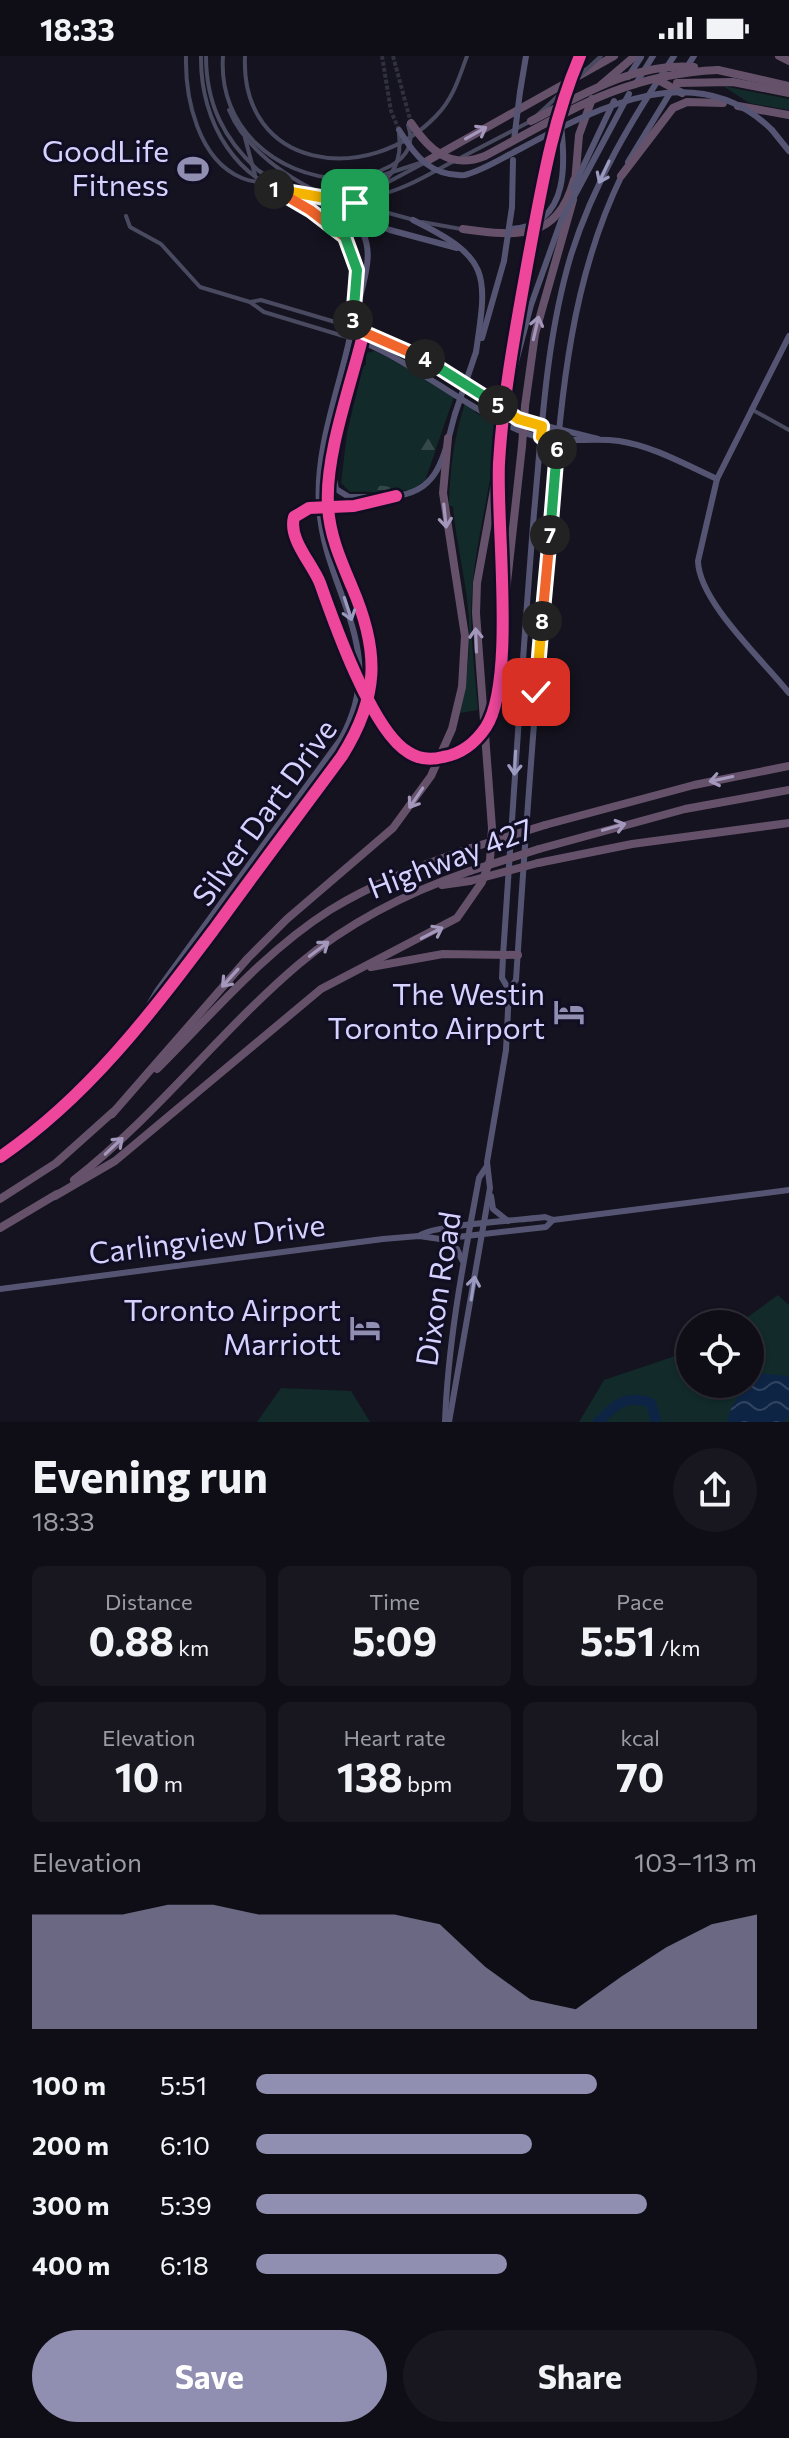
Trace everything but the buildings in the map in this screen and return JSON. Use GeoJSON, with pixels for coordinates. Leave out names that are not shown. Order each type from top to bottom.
{"type":"FeatureCollection","features":[{"type":"Feature","properties":{"kind":"highway"},"geometry":{"type":"LineString","coordinates":[[427,161],[614,56]]}},
{"type":"Feature","properties":{"kind":"highway"},"geometry":{"type":"LineString","coordinates":[[501,637],[535,334],[567,226],[579,135],[589,103],[611,74],[639,56]]}},
{"type":"Feature","properties":{"kind":"highway"},"geometry":{"type":"LineString","coordinates":[[779,56],[789,61]]}},
{"type":"Feature","properties":{"kind":"highway"},"geometry":{"type":"LineString","coordinates":[[531,121],[576,96],[635,73],[673,67],[718,70],[789,86]]}},
{"type":"Feature","properties":{"kind":"highway"},"geometry":{"type":"LineString","coordinates":[[409,124],[433,151],[446,158],[469,161],[485,156],[610,90],[665,75],[718,70]]}},
{"type":"Feature","properties":{"kind":"highway"},"geometry":{"type":"LineString","coordinates":[[658,80],[723,103]]}},
{"type":"Feature","properties":{"kind":"highway"},"geometry":{"type":"LineString","coordinates":[[675,86],[733,82],[789,93]]}},
{"type":"Feature","properties":{"kind":"highway"},"geometry":{"type":"LineString","coordinates":[[621,176],[673,108],[687,102],[723,103],[789,115]]}},
{"type":"Feature","properties":{"kind":"highway"},"geometry":{"type":"LineString","coordinates":[[463,229],[511,235],[540,228],[554,219],[565,205],[576,171]]}},
{"type":"Feature","properties":{"kind":"highway"},"geometry":{"type":"LineString","coordinates":[[112,1114],[248,958],[287,919],[393,828],[431,776],[452,729],[462,687],[465,636],[461,591],[443,493],[448,438]]}},
{"type":"Feature","properties":{"kind":"highway"},"geometry":{"type":"LineString","coordinates":[[55,1196],[115,1161],[309,998],[457,918],[477,892],[490,860],[492,828],[476,613],[477,583],[499,462]]}},
{"type":"Feature","properties":{"kind":"highway"},"geometry":{"type":"LineString","coordinates":[[519,685],[536,692]]}},
{"type":"Feature","properties":{"kind":"highway","name":"Highway 427"},"geometry":{"type":"LineString","coordinates":[[0,1199],[56,1163],[112,1114],[247,978],[307,926],[374,885],[471,848],[545,825],[694,785],[789,766]]}},
{"type":"Feature","properties":{"kind":"highway","name":"Highway 427"},"geometry":{"type":"LineString","coordinates":[[0,1228],[55,1196],[129,1132],[301,963],[366,917],[425,888],[470,876],[539,849],[685,809],[789,790]]}},
{"type":"Feature","properties":{"kind":"highway"},"geometry":{"type":"LineString","coordinates":[[470,876],[632,844],[789,823]]}},
{"type":"Feature","properties":{"kind":"highway"},"geometry":{"type":"LineString","coordinates":[[362,969],[443,954],[518,955]]}},
{"type":"Feature","properties":{"kind":"street"},"geometry":{"type":"LineString","coordinates":[[186,56],[192,107],[213,155],[241,178],[339,199],[372,197],[402,187],[531,121],[601,56]]}},
{"type":"Feature","properties":{"kind":"street"},"geometry":{"type":"LineString","coordinates":[[203,56],[208,89],[222,128],[241,155],[284,186]]}},
{"type":"Feature","properties":{"kind":"street"},"geometry":{"type":"LineString","coordinates":[[203,56],[205,96],[214,122],[232,151],[256,177],[331,224],[351,245],[357,270],[356,312]]}},
{"type":"Feature","properties":{"kind":"street"},"geometry":{"type":"LineString","coordinates":[[203,56],[204,98],[217,132],[251,176],[291,195],[390,230],[446,244],[474,259]]}},
{"type":"Feature","properties":{"kind":"street"},"geometry":{"type":"LineString","coordinates":[[245,56],[247,86],[255,109],[271,131],[290,145],[314,156],[345,161],[380,154],[443,109],[453,93],[467,56]]}},
{"type":"Feature","properties":{"kind":"street"},"geometry":{"type":"LineString","coordinates":[[526,56],[504,261],[448,438],[427,486],[412,494],[354,506],[319,507],[299,512],[292,528],[316,572],[333,620],[377,715],[398,745],[416,756],[449,756],[470,745],[488,724],[498,681],[501,637],[499,462],[512,344],[537,205],[560,111],[580,56]]}},
{"type":"Feature","properties":{"kind":"street"},"geometry":{"type":"LineString","coordinates":[[509,388],[518,347],[561,221],[598,130],[639,56]]}},
{"type":"Feature","properties":{"kind":"street"},"geometry":{"type":"LineString","coordinates":[[561,221],[592,158],[653,56]]}},
{"type":"Feature","properties":{"kind":"street","name":"Dixon Road"},"geometry":{"type":"LineString","coordinates":[[509,990],[502,978],[519,685],[552,339],[577,237],[607,165],[674,56]]}},
{"type":"Feature","properties":{"kind":"street","name":"Dixon Road"},"geometry":{"type":"LineString","coordinates":[[447,1422],[490,1188],[487,1166],[506,1050],[509,990],[516,980],[536,692],[559,428],[576,303],[594,242],[621,176],[694,56]]}},
{"type":"Feature","properties":{"kind":"street"},"geometry":{"type":"LineString","coordinates":[[222,57],[229,111],[245,138],[256,177]]}},
{"type":"Feature","properties":{"kind":"street"},"geometry":{"type":"LineString","coordinates":[[222,57],[229,105],[249,137],[284,166],[324,178],[341,179],[383,175],[427,161]]}},
{"type":"Feature","properties":{"kind":"street"},"geometry":{"type":"LineString","coordinates":[[399,130],[429,167],[447,174],[465,175],[606,103],[675,86],[713,90],[741,101],[789,151]]}},
{"type":"Feature","properties":{"kind":"street"},"geometry":{"type":"LineString","coordinates":[[272,188],[327,196],[413,220],[463,229],[525,227],[549,214],[561,187],[560,111]]}},
{"type":"Feature","properties":{"kind":"street"},"geometry":{"type":"LineString","coordinates":[[341,179],[368,175],[401,159],[411,143],[409,124]]}},
{"type":"Feature","properties":{"kind":"street"},"geometry":{"type":"LineString","coordinates":[[339,199],[363,194],[386,181],[398,159],[399,130]]}},
{"type":"Feature","properties":{"kind":"street"},"geometry":{"type":"LineString","coordinates":[[245,138],[270,162],[327,196]]}},
{"type":"Feature","properties":{"kind":"street"},"geometry":{"type":"LineString","coordinates":[[291,195],[348,200],[384,187],[427,161]]}},
{"type":"Feature","properties":{"kind":"street"},"geometry":{"type":"LineString","coordinates":[[336,209],[361,228],[369,248],[352,327]]}},
{"type":"Feature","properties":{"kind":"street"},"geometry":{"type":"LineString","coordinates":[[126,216],[130,227],[161,244],[200,287],[250,302],[264,312],[361,341],[403,360],[495,419],[541,437],[558,440],[598,439]]}},
{"type":"Feature","properties":{"kind":"street"},"geometry":{"type":"LineString","coordinates":[[413,220],[459,245],[474,259],[484,290],[476,352]]}},
{"type":"Feature","properties":{"kind":"street"},"geometry":{"type":"LineString","coordinates":[[250,302],[261,300],[352,327],[408,349],[518,419],[644,447],[717,479]]}},
{"type":"Feature","properties":{"kind":"street","name":"Silver Dart Drive"},"geometry":{"type":"LineString","coordinates":[[132,1034],[157,991],[341,739],[354,713],[359,690],[359,647],[319,507],[322,454],[352,327]]}},
{"type":"Feature","properties":{"kind":"street","name":"Silver Dart Drive"},"geometry":{"type":"LineString","coordinates":[[0,1157],[54,1118],[95,1080],[262,864],[347,749],[362,722],[370,695],[372,651],[334,541],[328,507],[333,466],[364,331]]}},
{"type":"Feature","properties":{"kind":"street"},"geometry":{"type":"LineString","coordinates":[[789,336],[717,479],[698,573],[710,597],[789,693]]}},
{"type":"Feature","properties":{"kind":"street"},"geometry":{"type":"LineString","coordinates":[[403,360],[408,349]]}},
{"type":"Feature","properties":{"kind":"street"},"geometry":{"type":"LineString","coordinates":[[751,409],[789,430]]}},
{"type":"Feature","properties":{"kind":"street"},"geometry":{"type":"LineString","coordinates":[[333,466],[334,483],[344,496],[396,496]]}},
{"type":"Feature","properties":{"kind":"street"},"geometry":{"type":"LineString","coordinates":[[254,858],[262,864]]}},
{"type":"Feature","properties":{"kind":"street","name":"Dixon Road"},"geometry":{"type":"LineString","coordinates":[[447,1422],[447,1379],[463,1264],[479,1178],[487,1166]]}},
{"type":"Feature","properties":{"kind":"street"},"geometry":{"type":"LineString","coordinates":[[490,1188],[493,1209],[509,1221]]}},
{"type":"Feature","properties":{"kind":"street","name":"Carlingview Drive"},"geometry":{"type":"LineString","coordinates":[[419,1236],[425,1231],[545,1217],[553,1220],[789,1190]]}},
{"type":"Feature","properties":{"kind":"street","name":"Carlingview Drive"},"geometry":{"type":"LineString","coordinates":[[0,1289],[419,1236],[440,1239],[546,1227],[553,1220]]}},
{"type":"Feature","properties":{"kind":"street"},"geometry":{"type":"LineString","coordinates":[[440,1239],[458,1249],[463,1264]]}},
{"type":"Feature","properties":{"kind":"green space"},"geometry":{"type":"Polygon","coordinates":[[[723,86],[789,99],[789,110],[749,103],[723,86]]]}},
{"type":"Feature","properties":{"kind":"green space"},"geometry":{"type":"Polygon","coordinates":[[[375,351],[455,394],[425,480],[412,490],[350,492],[341,483],[347,433],[363,366],[366,365],[366,353],[375,351]]]}},
{"type":"Feature","properties":{"kind":"green space"},"geometry":{"type":"Polygon","coordinates":[[[466,400],[475,412],[497,426],[472,592],[478,710],[460,713],[468,668],[469,621],[453,507],[449,505],[453,452],[466,400]]]}},
{"type":"Feature","properties":{"kind":"green space"},"geometry":{"type":"Polygon","coordinates":[[[408,402],[407,411],[390,426],[370,433],[369,428],[408,402]]]}},
{"type":"Feature","properties":{"kind":"green space"},"geometry":{"type":"Polygon","coordinates":[[[434,430],[435,452],[424,483],[417,473],[422,464],[420,450],[434,430]]]}},
{"type":"Feature","properties":{"kind":"green space"},"geometry":{"type":"Polygon","coordinates":[[[361,483],[395,489],[379,493],[355,490],[361,483]]]}},
{"type":"Feature","properties":{"kind":"green space"},"geometry":{"type":"Polygon","coordinates":[[[778,1295],[789,1305],[789,1422],[579,1422],[604,1380],[676,1356],[676,1398],[764,1398],[764,1310],[757,1310],[778,1295]]]}},
{"type":"Feature","properties":{"kind":"green space"},"geometry":{"type":"Polygon","coordinates":[[[281,1388],[351,1391],[370,1422],[257,1422],[281,1388]]]}},
{"type":"Feature","properties":{"kind":"water"},"geometry":{"type":"Polygon","coordinates":[[[764,1374],[789,1376],[789,1415],[785,1422],[728,1422],[737,1398],[764,1398],[764,1374]]]}},
{"type":"Feature","properties":{"kind":"waterway"},"geometry":{"type":"LineString","coordinates":[[598,1422],[628,1400],[651,1403],[656,1422]]}},
{"type":"Feature","properties":{"kind":"tunnel"},"geometry":{"type":"LineString","coordinates":[[382,56],[391,111],[399,130]]}},
{"type":"Feature","properties":{"kind":"tunnel"},"geometry":{"type":"LineString","coordinates":[[393,56],[411,123]]}},
{"type":"Feature","properties":{"kind":"cycle path"},"geometry":{"type":"LineString","coordinates":[[396,496],[354,506],[309,508],[294,517],[294,534],[320,583],[356,675],[381,722],[408,752],[429,759],[438,758],[456,753],[473,742],[486,727],[495,705],[503,639],[499,463],[507,387],[548,156],[580,56]]}},
{"type":"Feature","properties":{"kind":"cycle path"},"geometry":{"type":"LineString","coordinates":[[0,1157],[62,1107],[142,1022],[342,756],[363,714],[369,694],[371,653],[361,611],[333,537],[328,485],[335,441],[364,331]]}},
{"type":"Feature","properties":{"kind":"place","name":"GoodLife Fitness"},"geometry":{"type":"Point","coordinates":[193,169]}},
{"type":"Feature","properties":{"kind":"place","name":"The Westin Toronto Airport"},"geometry":{"type":"Point","coordinates":[569,1012]}},
{"type":"Feature","properties":{"kind":"place","name":"Toronto Airport Marriott"},"geometry":{"type":"Point","coordinates":[365,1328]}},
{"type":"Feature","properties":{"kind":"route"},"geometry":{"type":"LineString","coordinates":[[355,203],[272,188],[331,224],[351,245],[357,262],[358,282],[352,327],[419,355],[518,419],[542,426],[541,437],[558,440],[536,692]]}}]}
